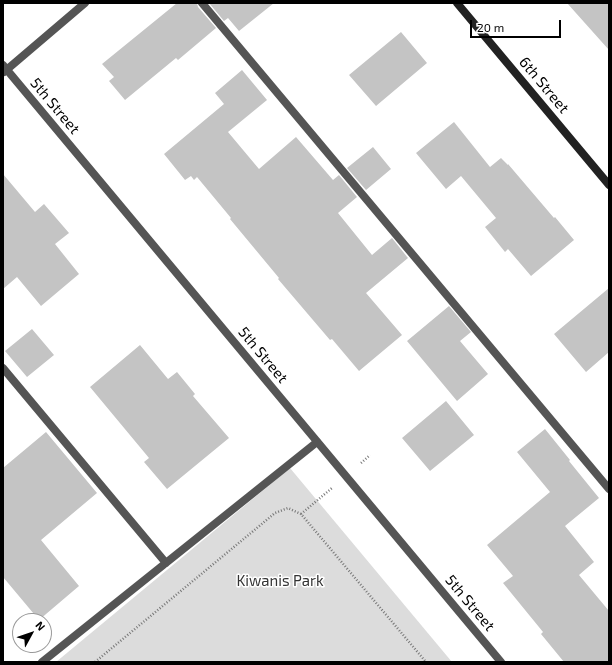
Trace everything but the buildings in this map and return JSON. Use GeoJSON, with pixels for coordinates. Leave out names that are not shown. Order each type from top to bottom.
{"type":"FeatureCollection","features":[{"type":"Feature","properties":{"kind":"main road","name":"6th Street"},"geometry":{"type":"LineString","coordinates":[[457,3],[609,185]]}},
{"type":"Feature","properties":{"kind":"street"},"geometry":{"type":"LineString","coordinates":[[4,69],[85,3]]}},
{"type":"Feature","properties":{"kind":"street"},"geometry":{"type":"LineString","coordinates":[[202,3],[609,489]]}},
{"type":"Feature","properties":{"kind":"street","name":"5th Street"},"geometry":{"type":"LineString","coordinates":[[4,69],[501,662]]}},
{"type":"Feature","properties":{"kind":"street"},"geometry":{"type":"LineString","coordinates":[[3,368],[166,563]]}},
{"type":"Feature","properties":{"kind":"street"},"geometry":{"type":"LineString","coordinates":[[42,662],[317,442]]}},
{"type":"Feature","properties":{"kind":"path"},"geometry":{"type":"LineString","coordinates":[[301,514],[316,501]]}},
{"type":"Feature","properties":{"kind":"path"},"geometry":{"type":"LineString","coordinates":[[95,662],[275,513],[288,508],[301,514],[426,662]]}},
{"type":"Feature","properties":{"kind":"green space","name":"Kiwanis Park"},"geometry":{"type":"Polygon","coordinates":[[[290,468],[452,662],[56,662],[290,468]]]}}]}
